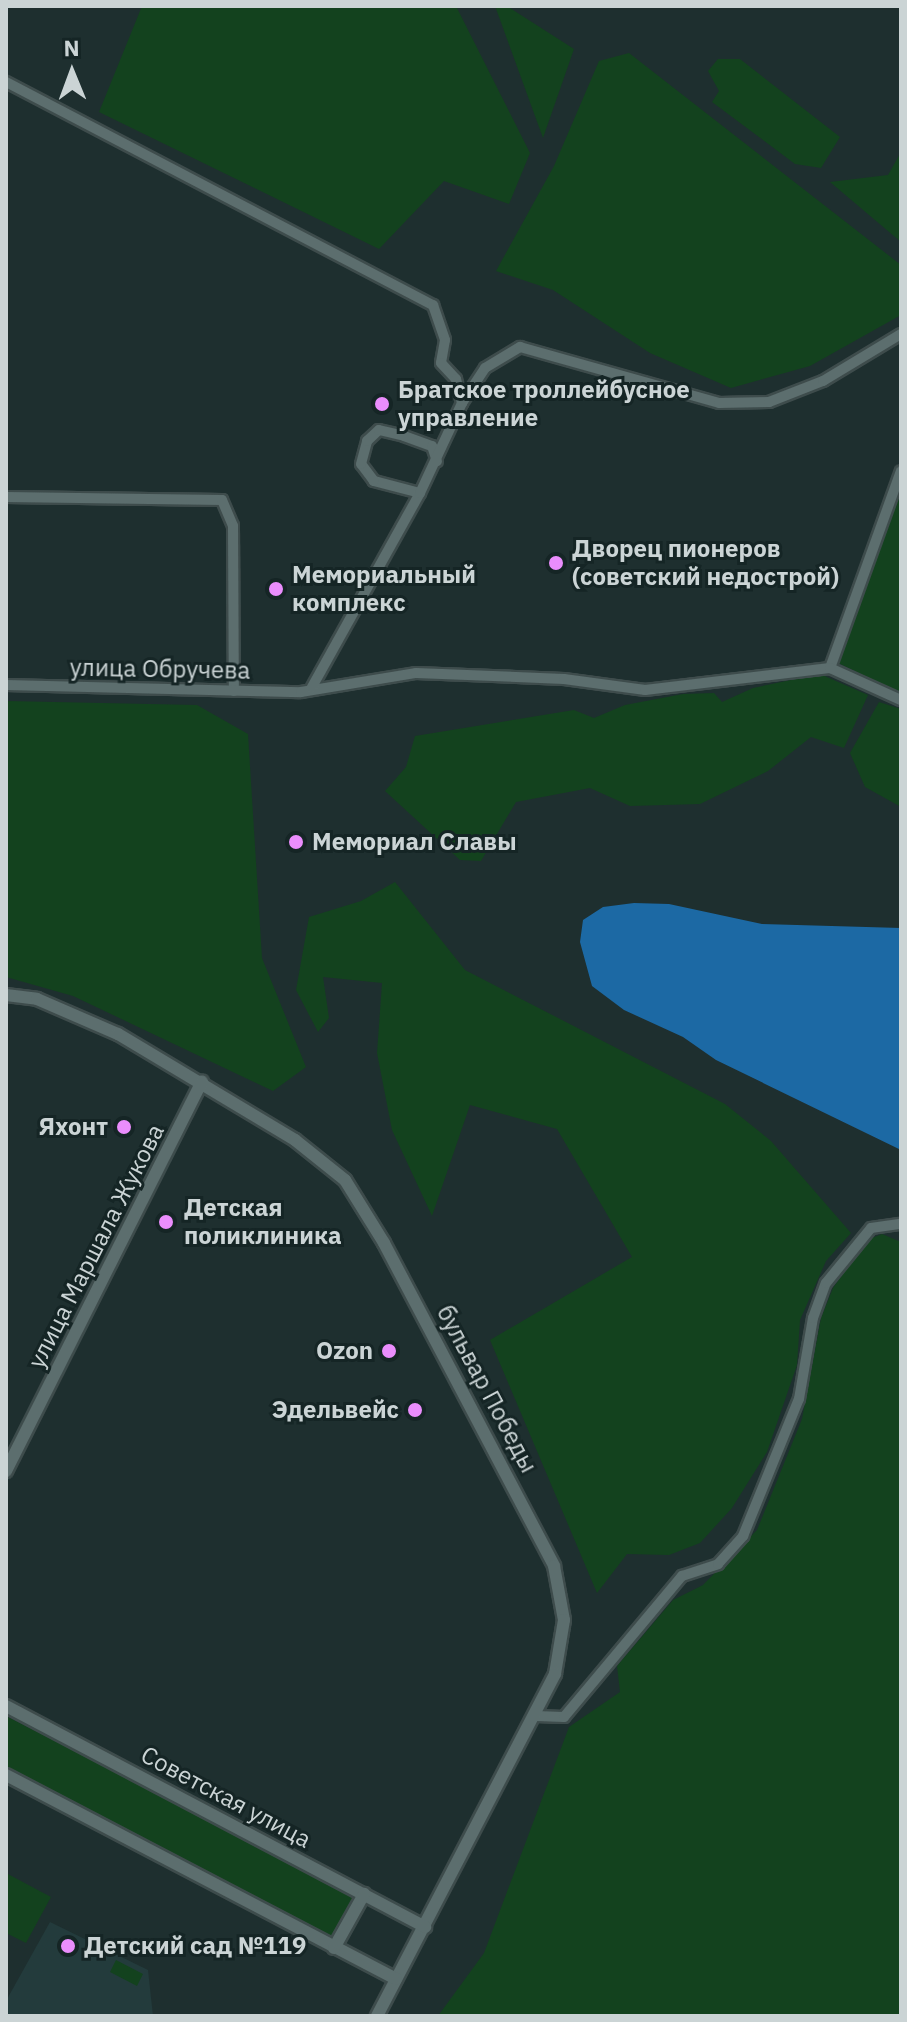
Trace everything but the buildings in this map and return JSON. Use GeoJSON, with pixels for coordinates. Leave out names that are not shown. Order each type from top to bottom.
{"type":"FeatureCollection","features":[{"type":"Feature","properties":{"kind":"street"},"geometry":{"type":"LineString","coordinates":[[6,82],[433,305],[445,340],[441,363],[456,379],[462,403]]}},
{"type":"Feature","properties":{"kind":"street"},"geometry":{"type":"LineString","coordinates":[[312,687],[437,461],[462,403],[485,368],[520,347],[719,403],[769,402],[823,381],[901,334]]}},
{"type":"Feature","properties":{"kind":"street"},"geometry":{"type":"LineString","coordinates":[[420,493],[374,481],[361,464],[367,441],[379,430],[404,436],[432,446],[437,461]]}},
{"type":"Feature","properties":{"kind":"street"},"geometry":{"type":"LineString","coordinates":[[901,471],[830,668],[901,700]]}},
{"type":"Feature","properties":{"kind":"street"},"geometry":{"type":"LineString","coordinates":[[6,497],[222,500],[233,526],[234,691]]}},
{"type":"Feature","properties":{"kind":"street","name":"улица Обручева"},"geometry":{"type":"LineString","coordinates":[[6,685],[301,692],[312,687],[416,673],[564,679],[645,690],[830,668]]}},
{"type":"Feature","properties":{"kind":"street","name":"бульвар Победы"},"geometry":{"type":"LineString","coordinates":[[6,995],[37,999],[118,1034],[295,1140],[345,1180],[375,1226],[544,1541],[564,1620],[555,1674],[536,1716],[377,2016]]}},
{"type":"Feature","properties":{"kind":"street","name":"улица Маршала Жукова"},"geometry":{"type":"LineString","coordinates":[[6,1471],[202,1082]]}},
{"type":"Feature","properties":{"kind":"street"},"geometry":{"type":"LineString","coordinates":[[536,1716],[564,1717],[682,1576],[718,1564],[743,1536],[799,1399],[813,1318],[826,1283],[871,1228],[901,1224]]}},
{"type":"Feature","properties":{"kind":"street","name":"Советская улица"},"geometry":{"type":"LineString","coordinates":[[6,1706],[425,1927]]}},
{"type":"Feature","properties":{"kind":"street"},"geometry":{"type":"LineString","coordinates":[[6,1775],[396,1979]]}},
{"type":"Feature","properties":{"kind":"street"},"geometry":{"type":"LineString","coordinates":[[334,1948],[364,1894]]}},
{"type":"Feature","properties":{"kind":"shaded area","name":"Детский сад №119"},"geometry":{"type":"Polygon","coordinates":[[[50,1922],[148,1970],[153,2016],[6,2016],[6,2001],[50,1922]]]}},
{"type":"Feature","properties":{"kind":"green space"},"geometry":{"type":"Polygon","coordinates":[[[142,6],[456,6],[530,153],[509,204],[444,181],[379,249],[99,112],[142,6]]]}},
{"type":"Feature","properties":{"kind":"green space"},"geometry":{"type":"Polygon","coordinates":[[[495,6],[507,6],[574,49],[543,138],[495,6]]]}},
{"type":"Feature","properties":{"kind":"green space"},"geometry":{"type":"Polygon","coordinates":[[[629,53],[901,265],[901,315],[810,366],[731,388],[650,353],[553,290],[496,271],[554,166],[599,61],[629,53]]]}},
{"type":"Feature","properties":{"kind":"green space"},"geometry":{"type":"Polygon","coordinates":[[[718,59],[740,59],[840,137],[821,168],[795,164],[712,102],[719,91],[708,71],[718,59]]]}},
{"type":"Feature","properties":{"kind":"green space"},"geometry":{"type":"Polygon","coordinates":[[[901,152],[901,242],[830,182],[888,175],[901,152]]]}},
{"type":"Feature","properties":{"kind":"green space"},"geometry":{"type":"Polygon","coordinates":[[[901,488],[901,693],[838,663],[901,488]]]}},
{"type":"Feature","properties":{"kind":"green space"},"geometry":{"type":"Polygon","coordinates":[[[820,674],[868,695],[844,748],[811,737],[768,771],[700,804],[630,806],[590,788],[516,802],[481,861],[460,860],[385,791],[406,767],[415,736],[574,710],[594,718],[625,705],[683,694],[714,693],[722,702],[753,688],[820,674]]]}},
{"type":"Feature","properties":{"kind":"green space"},"geometry":{"type":"Polygon","coordinates":[[[6,701],[197,705],[248,734],[262,958],[306,1067],[273,1091],[73,996],[6,977],[6,701]]]}},
{"type":"Feature","properties":{"kind":"green space"},"geometry":{"type":"Polygon","coordinates":[[[879,702],[901,709],[901,807],[865,787],[850,753],[879,702]]]}},
{"type":"Feature","properties":{"kind":"green space"},"geometry":{"type":"Polygon","coordinates":[[[395,882],[465,970],[725,1104],[771,1141],[851,1233],[826,1261],[800,1320],[797,1365],[767,1452],[732,1508],[700,1543],[669,1555],[627,1554],[597,1593],[490,1340],[632,1257],[557,1129],[470,1105],[432,1216],[392,1130],[377,1053],[382,983],[323,977],[329,1018],[318,1032],[296,990],[309,917],[361,901],[395,882]]]}},
{"type":"Feature","properties":{"kind":"green space"},"geometry":{"type":"Polygon","coordinates":[[[882,1234],[901,1242],[901,2016],[438,2016],[484,1953],[569,1727],[620,1692],[617,1666],[673,1600],[703,1585],[757,1530],[802,1419],[821,1318],[833,1288],[867,1240],[882,1234]]]}},
{"type":"Feature","properties":{"kind":"green space"},"geometry":{"type":"Polygon","coordinates":[[[6,1716],[356,1895],[333,1938],[6,1767],[6,1716]]]}},
{"type":"Feature","properties":{"kind":"green space"},"geometry":{"type":"Polygon","coordinates":[[[6,1873],[51,1897],[26,1943],[6,1933],[6,1873]]]}},
{"type":"Feature","properties":{"kind":"green space"},"geometry":{"type":"Polygon","coordinates":[[[116,1960],[143,1974],[137,1986],[110,1972],[116,1960]]]}},
{"type":"Feature","properties":{"kind":"water"},"geometry":{"type":"Polygon","coordinates":[[[634,903],[669,904],[762,924],[901,928],[901,1150],[716,1060],[683,1037],[624,1010],[592,986],[580,942],[583,920],[603,907],[634,903]]]}},
{"type":"Feature","properties":{"kind":"place","name":"Братское троллейбусное управление"},"geometry":{"type":"Point","coordinates":[382,404]}},
{"type":"Feature","properties":{"kind":"place","name":"Дворец пионеров (советский недострой)"},"geometry":{"type":"Point","coordinates":[556,563]}},
{"type":"Feature","properties":{"kind":"place","name":"Мемориальный комплекс"},"geometry":{"type":"Point","coordinates":[276,589]}},
{"type":"Feature","properties":{"kind":"place","name":"Мемориал Славы"},"geometry":{"type":"Point","coordinates":[296,842]}},
{"type":"Feature","properties":{"kind":"place","name":"Яхонт"},"geometry":{"type":"Point","coordinates":[124,1127]}},
{"type":"Feature","properties":{"kind":"place","name":"Детская поликлиника"},"geometry":{"type":"Point","coordinates":[166,1222]}},
{"type":"Feature","properties":{"kind":"place","name":"Ozon"},"geometry":{"type":"Point","coordinates":[389,1351]}},
{"type":"Feature","properties":{"kind":"place","name":"Эдельвейс"},"geometry":{"type":"Point","coordinates":[415,1410]}},
{"type":"Feature","properties":{"kind":"place","name":"Детский сад №119"},"geometry":{"type":"Point","coordinates":[68,1946]}}]}
